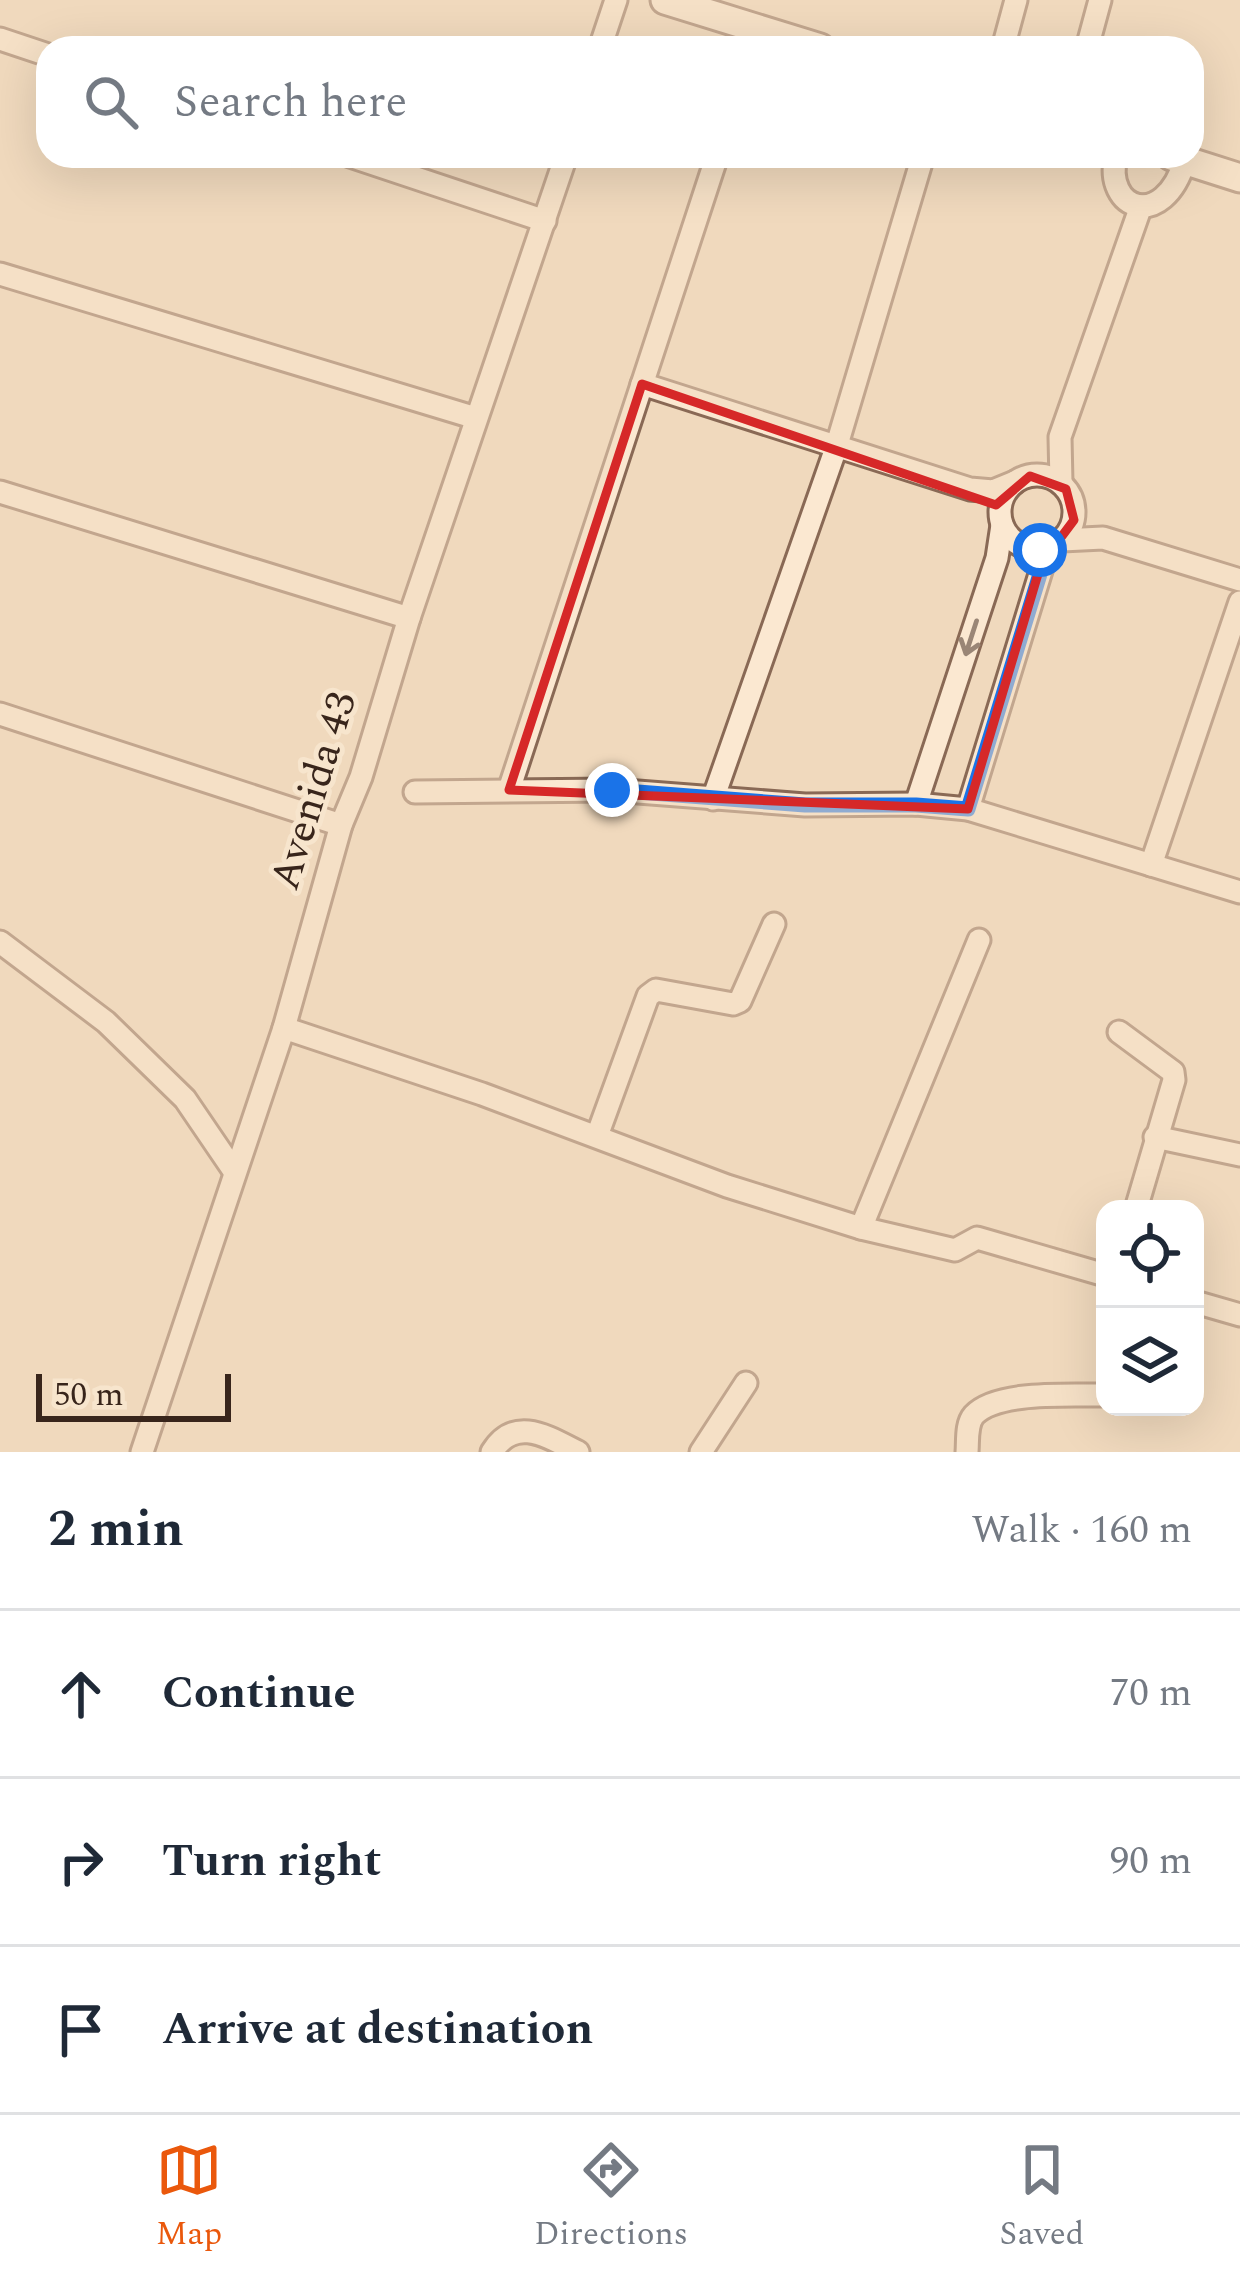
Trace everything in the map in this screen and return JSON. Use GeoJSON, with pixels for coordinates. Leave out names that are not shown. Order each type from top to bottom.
{"type":"FeatureCollection","features":[{"type":"Feature","properties":{"kind":"street"},"geometry":{"type":"LineString","coordinates":[[605,36],[616,0]]}},
{"type":"Feature","properties":{"kind":"street"},"geometry":{"type":"LineString","coordinates":[[665,0],[707,7],[787,36]]}},
{"type":"Feature","properties":{"kind":"street"},"geometry":{"type":"LineString","coordinates":[[1006,36],[1016,0]]}},
{"type":"Feature","properties":{"kind":"street"},"geometry":{"type":"LineString","coordinates":[[1090,36],[1100,0]]}},
{"type":"Feature","properties":{"kind":"street"},"geometry":{"type":"LineString","coordinates":[[0,39],[36,51]]}},
{"type":"Feature","properties":{"kind":"street"},"geometry":{"type":"LineString","coordinates":[[1204,166],[1240,178]]}},
{"type":"Feature","properties":{"kind":"street"},"geometry":{"type":"LineString","coordinates":[[386,168],[545,221]]}},
{"type":"Feature","properties":{"kind":"street","name":"Avenida 43"},"geometry":{"type":"LineString","coordinates":[[142,1452],[284,1028],[341,825],[562,168]]}},
{"type":"Feature","properties":{"kind":"street"},"geometry":{"type":"LineString","coordinates":[[509,790],[713,168]]}},
{"type":"Feature","properties":{"kind":"street"},"geometry":{"type":"LineString","coordinates":[[713,799],[836,448],[919,168]]}},
{"type":"Feature","properties":{"kind":"street"},"geometry":{"type":"LineString","coordinates":[[1115,168],[1118,190],[1141,206],[1156,206],[1165,200],[1174,188],[1177,168]]}},
{"type":"Feature","properties":{"kind":"street"},"geometry":{"type":"LineString","coordinates":[[1134,545],[1098,528],[1073,503],[1060,483],[1060,436],[1141,206]]}},
{"type":"Feature","properties":{"kind":"street"},"geometry":{"type":"LineString","coordinates":[[0,274],[476,418]]}},
{"type":"Feature","properties":{"kind":"street"},"geometry":{"type":"LineString","coordinates":[[643,384],[970,489],[993,491],[1038,475],[1060,483]]}},
{"type":"Feature","properties":{"kind":"street"},"geometry":{"type":"LineString","coordinates":[[916,805],[998,558],[1004,494],[1060,436]]}},
{"type":"Feature","properties":{"kind":"street"},"geometry":{"type":"LineString","coordinates":[[970,489],[989,503],[1017,544],[1032,549],[1103,538],[1240,580]]}},
{"type":"Feature","properties":{"kind":"street"},"geometry":{"type":"LineString","coordinates":[[0,492],[409,618]]}},
{"type":"Feature","properties":{"kind":"street"},"geometry":{"type":"LineString","coordinates":[[968,809],[1055,544],[1074,520],[1073,503]]}},
{"type":"Feature","properties":{"kind":"street"},"geometry":{"type":"LineString","coordinates":[[1150,865],[1240,602]]}},
{"type":"Feature","properties":{"kind":"street"},"geometry":{"type":"LineString","coordinates":[[0,714],[341,825]]}},
{"type":"Feature","properties":{"kind":"street"},"geometry":{"type":"LineString","coordinates":[[415,792],[612,790],[805,805],[968,809],[1240,892]]}},
{"type":"Feature","properties":{"kind":"street"},"geometry":{"type":"LineString","coordinates":[[597,1136],[648,996],[656,990],[733,1004],[740,1001],[774,924]]}},
{"type":"Feature","properties":{"kind":"street"},"geometry":{"type":"LineString","coordinates":[[861,1228],[979,940]]}},
{"type":"Feature","properties":{"kind":"street"},"geometry":{"type":"LineString","coordinates":[[0,942],[106,1022],[185,1099],[234,1171]]}},
{"type":"Feature","properties":{"kind":"street"},"geometry":{"type":"LineString","coordinates":[[284,1028],[727,1186],[861,1228],[956,1250],[977,1238],[1096,1272]]}},
{"type":"Feature","properties":{"kind":"street"},"geometry":{"type":"LineString","coordinates":[[1119,1032],[1172,1072],[1174,1080],[1138,1200]]}},
{"type":"Feature","properties":{"kind":"street"},"geometry":{"type":"LineString","coordinates":[[1155,1137],[1240,1155]]}},
{"type":"Feature","properties":{"kind":"street"},"geometry":{"type":"LineString","coordinates":[[1204,1305],[1240,1315]]}},
{"type":"Feature","properties":{"kind":"street"},"geometry":{"type":"LineString","coordinates":[[701,1452],[746,1382]]}},
{"type":"Feature","properties":{"kind":"street"},"geometry":{"type":"LineString","coordinates":[[967,1452],[969,1424],[991,1404],[1018,1398],[1096,1395]]}},
{"type":"Feature","properties":{"kind":"street"},"geometry":{"type":"LineString","coordinates":[[492,1452],[510,1433],[523,1430],[539,1432],[578,1452]]}},
{"type":"Feature","properties":{"kind":"highlighted area"},"geometry":{"type":"Polygon","coordinates":[[[642,384],[996,505],[1030,476],[1066,489],[1074,520],[1041,564],[968,809],[509,790],[642,384]]]}},
{"type":"Feature","properties":{"kind":"route"},"geometry":{"type":"LineString","coordinates":[[612,790],[805,805],[968,809],[1048,548],[1040,550]]}}]}
